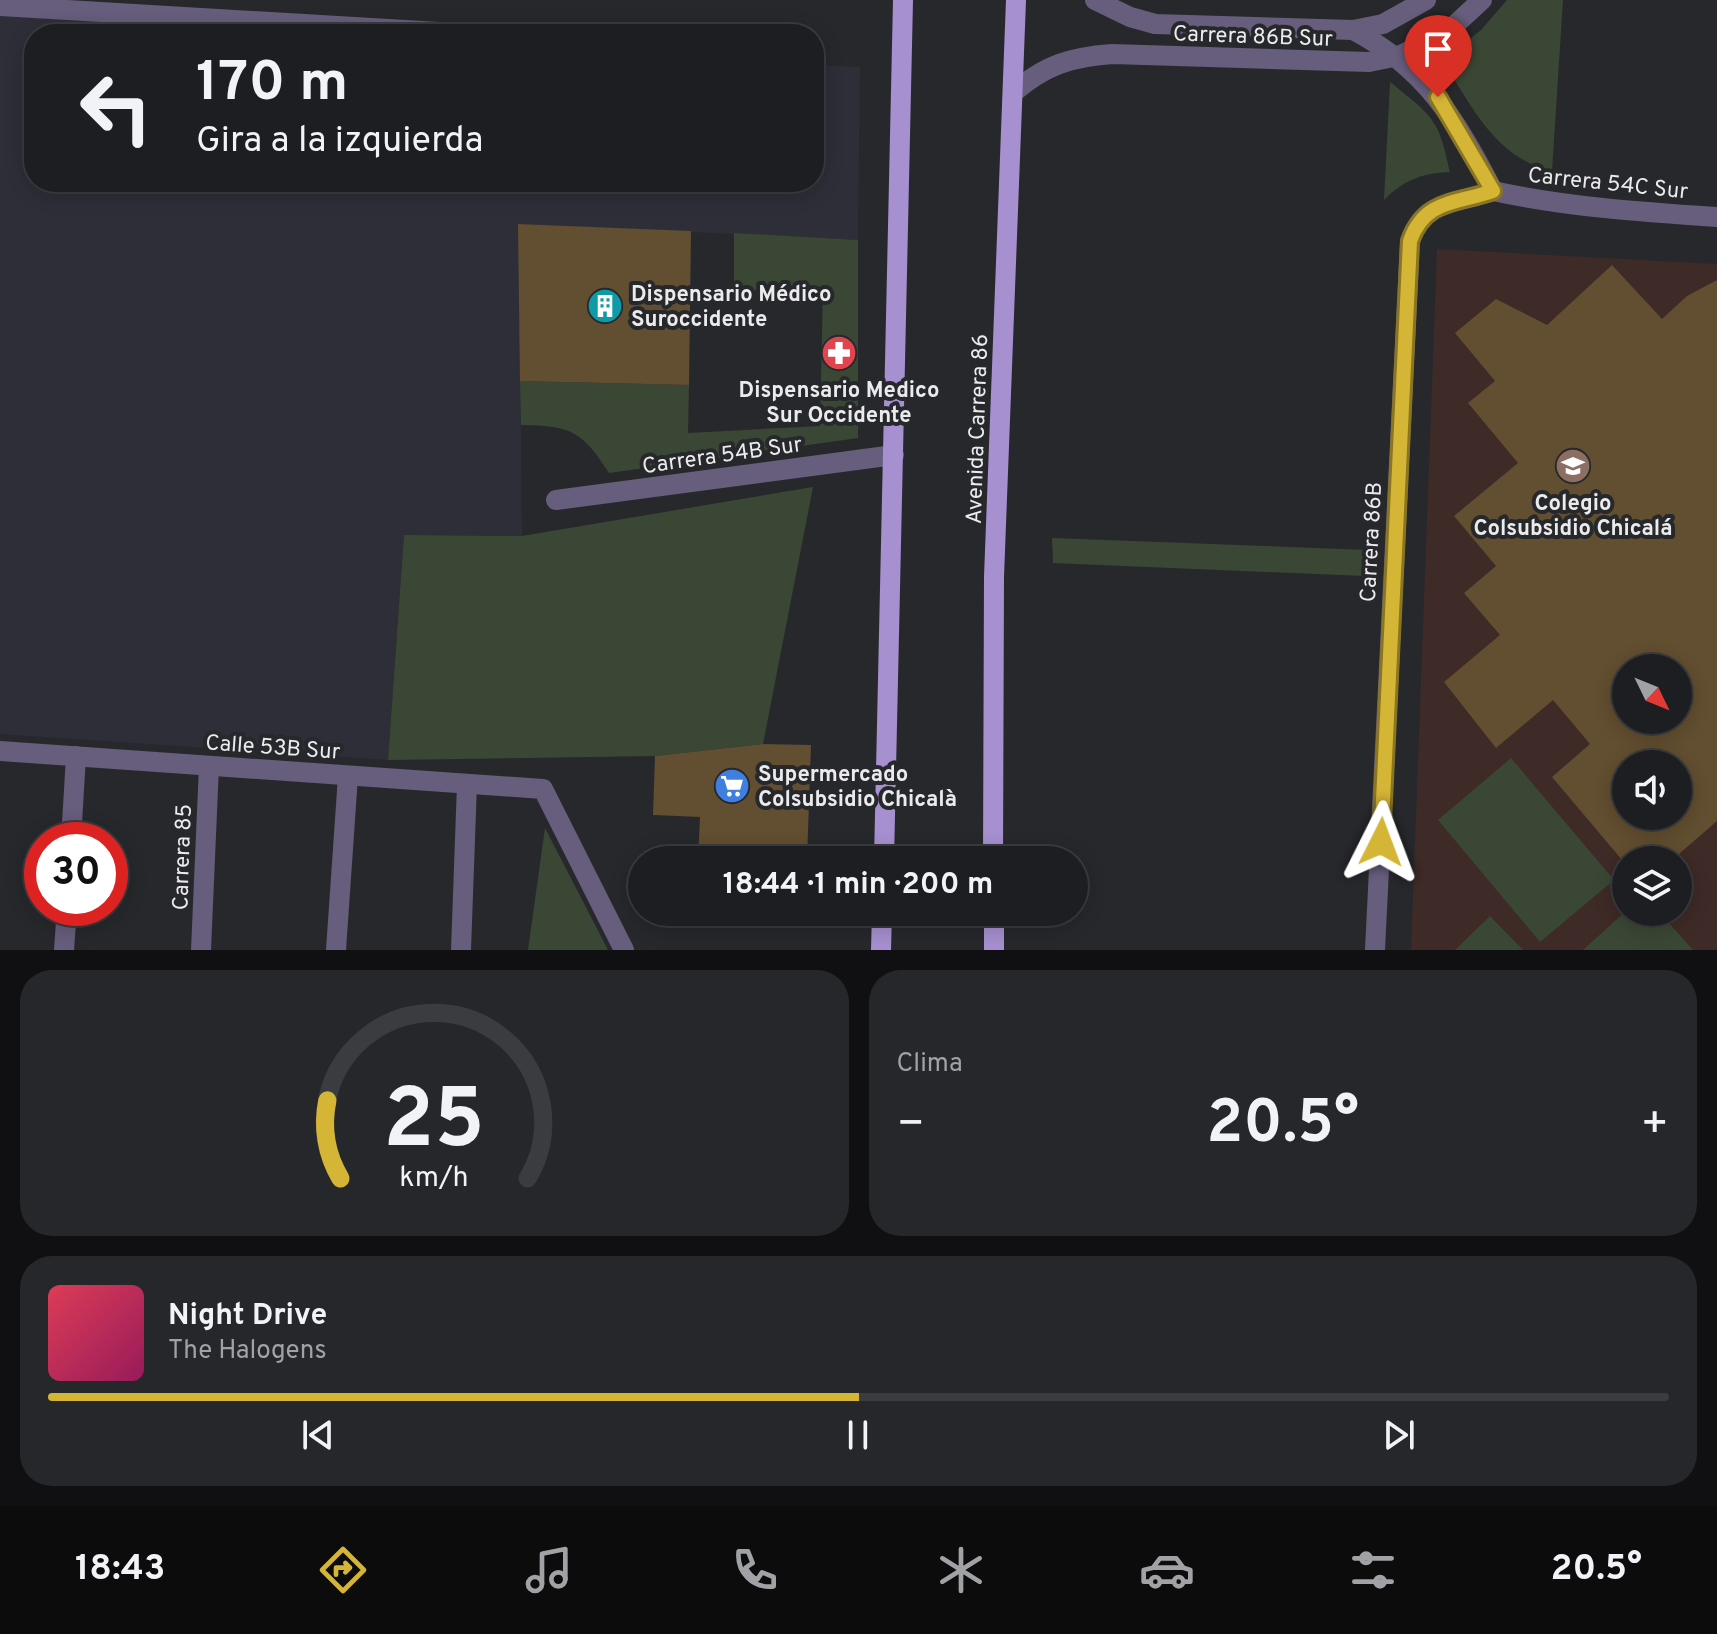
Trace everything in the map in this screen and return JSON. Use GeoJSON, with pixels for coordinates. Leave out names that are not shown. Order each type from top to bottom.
{"type":"FeatureCollection","features":[{"type":"Feature","properties":{"kind":"main road"},"geometry":{"type":"LineString","coordinates":[[884,846],[903,0]]}},
{"type":"Feature","properties":{"kind":"main road","name":"Avenida Carrera 86"},"geometry":{"type":"LineString","coordinates":[[993,846],[994,577],[1016,0]]}},
{"type":"Feature","properties":{"kind":"main road"},"geometry":{"type":"LineString","coordinates":[[881,950],[882,926]]}},
{"type":"Feature","properties":{"kind":"main road"},"geometry":{"type":"LineString","coordinates":[[994,926],[994,950]]}},
{"type":"Feature","properties":{"kind":"street","name":"Carrera 86B Sur"},"geometry":{"type":"LineString","coordinates":[[1095,0],[1130,17],[1155,24],[1353,30],[1383,24],[1426,0]]}},
{"type":"Feature","properties":{"kind":"street","name":"Carrera 86B Sur"},"geometry":{"type":"LineString","coordinates":[[1014,92],[1050,65],[1078,56],[1112,54],[1349,63],[1398,56],[1444,35],[1482,0]]}},
{"type":"Feature","properties":{"kind":"street"},"geometry":{"type":"LineString","coordinates":[[0,6],[241,10],[376,24]]}},
{"type":"Feature","properties":{"kind":"street"},"geometry":{"type":"LineString","coordinates":[[1353,30],[1398,56],[1438,97],[1493,191]]}},
{"type":"Feature","properties":{"kind":"street","name":"Carrera 54C Sur"},"geometry":{"type":"LineString","coordinates":[[1493,191],[1540,201],[1717,217]]}},
{"type":"Feature","properties":{"kind":"street","name":"Carrera 86B"},"geometry":{"type":"LineString","coordinates":[[1375,950],[1410,241],[1417,222],[1428,210],[1493,191]]}},
{"type":"Feature","properties":{"kind":"street","name":"Carrera 54B Sur"},"geometry":{"type":"LineString","coordinates":[[556,500],[894,455]]}},
{"type":"Feature","properties":{"kind":"street","name":"Calle 53B Sur"},"geometry":{"type":"LineString","coordinates":[[0,751],[543,789],[624,950]]}},
{"type":"Feature","properties":{"kind":"street"},"geometry":{"type":"LineString","coordinates":[[72,822],[76,756]]}},
{"type":"Feature","properties":{"kind":"street","name":"Carrera 85"},"geometry":{"type":"LineString","coordinates":[[201,950],[209,766]]}},
{"type":"Feature","properties":{"kind":"street"},"geometry":{"type":"LineString","coordinates":[[336,950],[348,776]]}},
{"type":"Feature","properties":{"kind":"street"},"geometry":{"type":"LineString","coordinates":[[461,950],[467,784]]}},
{"type":"Feature","properties":{"kind":"street"},"geometry":{"type":"LineString","coordinates":[[64,950],[66,926]]}},
{"type":"Feature","properties":{"kind":"shaded area"},"geometry":{"type":"Polygon","coordinates":[[[0,15],[147,24],[24,24],[24,192],[824,192],[824,65],[860,67],[858,240],[519,224],[522,536],[404,535],[388,760],[0,734],[0,15]]]}},
{"type":"Feature","properties":{"kind":"shaded area","name":"Colegio Colsubsidio Chicalá"},"geometry":{"type":"Polygon","coordinates":[[[1437,249],[1717,264],[1717,950],[1411,950],[1437,249]]]}},
{"type":"Feature","properties":{"kind":"green space"},"geometry":{"type":"Polygon","coordinates":[[[1507,0],[1563,0],[1552,171],[1515,155],[1500,142],[1476,113],[1442,61],[1481,30],[1507,0]]]}},
{"type":"Feature","properties":{"kind":"green space"},"geometry":{"type":"Polygon","coordinates":[[[1390,82],[1432,120],[1442,140],[1450,172],[1414,179],[1384,200],[1390,82]]]}},
{"type":"Feature","properties":{"kind":"green space"},"geometry":{"type":"Polygon","coordinates":[[[734,233],[858,240],[858,438],[609,473],[591,448],[573,433],[552,427],[521,425],[520,381],[689,385],[688,433],[820,426],[823,288],[734,291],[734,233]]]}},
{"type":"Feature","properties":{"kind":"green space"},"geometry":{"type":"Polygon","coordinates":[[[813,487],[763,744],[655,756],[388,760],[404,535],[522,536],[813,487]]]}},
{"type":"Feature","properties":{"kind":"green space"},"geometry":{"type":"Polygon","coordinates":[[[1052,538],[1368,550],[1365,576],[1053,563],[1052,538]]]}},
{"type":"Feature","properties":{"kind":"green space"},"geometry":{"type":"Polygon","coordinates":[[[1511,758],[1612,878],[1612,882],[1540,942],[1438,820],[1511,758]]]}},
{"type":"Feature","properties":{"kind":"green space"},"geometry":{"type":"Polygon","coordinates":[[[545,828],[608,950],[528,950],[545,828]]]}},
{"type":"Feature","properties":{"kind":"green space"},"geometry":{"type":"Polygon","coordinates":[[[1490,916],[1523,950],[1455,950],[1490,916]]]}},
{"type":"Feature","properties":{"kind":"green space"},"geometry":{"type":"Polygon","coordinates":[[[1612,924],[1672,926],[1693,950],[1583,950],[1612,924]]]}},
{"type":"Feature","properties":{"kind":"building","name":"Dispensario Médico Suroccidente"},"geometry":{"type":"Polygon","coordinates":[[[518,224],[691,231],[689,385],[520,381],[518,224]]]}},
{"type":"Feature","properties":{"kind":"building"},"geometry":{"type":"Polygon","coordinates":[[[1612,265],[1662,319],[1687,296],[1717,280],[1717,821],[1688,846],[1612,848],[1552,777],[1590,744],[1553,700],[1496,748],[1444,682],[1500,635],[1464,593],[1496,566],[1454,516],[1518,463],[1468,403],[1495,381],[1455,333],[1496,299],[1547,325],[1612,265]]]}},
{"type":"Feature","properties":{"kind":"building","name":"Supermercado Colsubsidio Chicalà"},"geometry":{"type":"Polygon","coordinates":[[[763,744],[811,745],[807,846],[699,846],[700,817],[653,815],[655,756],[763,744]]]}},
{"type":"Feature","properties":{"kind":"place","name":"Dispensario Médico Suroccidente"},"geometry":{"type":"Point","coordinates":[605,306]}},
{"type":"Feature","properties":{"kind":"place","name":"Dispensario Medico Sur Occidente"},"geometry":{"type":"Point","coordinates":[839,353]}},
{"type":"Feature","properties":{"kind":"place","name":"Colegio Colsubsidio Chicalá"},"geometry":{"type":"Point","coordinates":[1573,466]}},
{"type":"Feature","properties":{"kind":"place","name":"Supermercado Colsubsidio Chicalà"},"geometry":{"type":"Point","coordinates":[732,786]}},
{"type":"Feature","properties":{"kind":"route"},"geometry":{"type":"LineString","coordinates":[[1381,842],[1410,241],[1417,222],[1428,210],[1493,191],[1480,164],[1438,97]]}}]}
